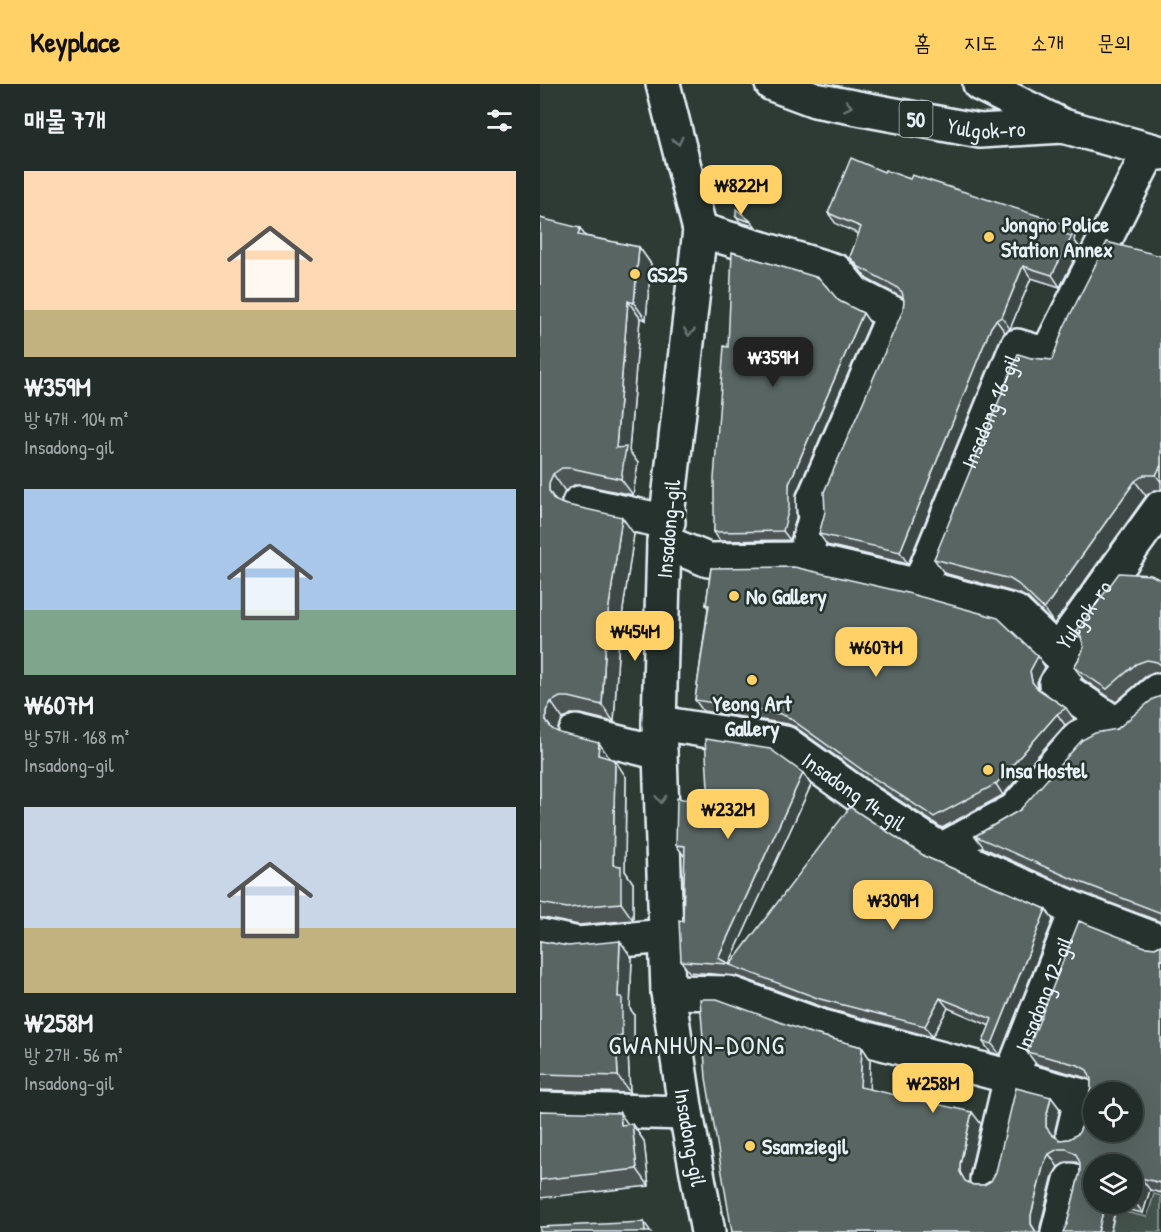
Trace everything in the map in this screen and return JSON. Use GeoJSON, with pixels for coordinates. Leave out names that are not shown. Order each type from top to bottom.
{"type":"FeatureCollection","features":[{"type":"Feature","properties":{"kind":"street","name":"Insadong-gil"},"geometry":{"type":"LineString","coordinates":[[663,84],[700,230],[666,532],[659,738],[668,992],[686,1113],[708,1232]]}},
{"type":"Feature","properties":{"kind":"street","name":"Yulgok-ro"},"geometry":{"type":"LineString","coordinates":[[772,84],[815,100],[980,131],[1063,126]]}},
{"type":"Feature","properties":{"kind":"street","name":"Yulgok-ro"},"geometry":{"type":"LineString","coordinates":[[980,84],[1063,126],[1156,152]]}},
{"type":"Feature","properties":{"kind":"street","name":"Insadong 16-gil"},"geometry":{"type":"LineString","coordinates":[[919,586],[1017,346],[1047,355],[1156,152]]}},
{"type":"Feature","properties":{"kind":"street"},"geometry":{"type":"LineString","coordinates":[[700,230],[836,271],[855,294],[894,314],[813,501],[815,519],[804,559]]}},
{"type":"Feature","properties":{"kind":"street"},"geometry":{"type":"LineString","coordinates":[[579,503],[666,532],[708,560],[804,559],[919,586],[1015,612],[1057,652]]}},
{"type":"Feature","properties":{"kind":"street","name":"Yulgok-ro"},"geometry":{"type":"LineString","coordinates":[[1117,725],[1056,684],[1074,659],[1057,652],[1161,507]]}},
{"type":"Feature","properties":{"kind":"street"},"geometry":{"type":"LineString","coordinates":[[941,850],[1015,810],[1079,737],[1098,728],[1117,725],[1156,691],[1161,693]]}},
{"type":"Feature","properties":{"kind":"street","name":"Insadong 14-gil"},"geometry":{"type":"LineString","coordinates":[[576,732],[785,743],[869,803],[941,850],[1077,910],[1161,942]]}},
{"type":"Feature","properties":{"kind":"street","name":"Insadong 12-gil"},"geometry":{"type":"LineString","coordinates":[[987,1180],[1011,1077],[1077,910]]}},
{"type":"Feature","properties":{"kind":"street"},"geometry":{"type":"LineString","coordinates":[[540,936],[578,944],[666,936]]}},
{"type":"Feature","properties":{"kind":"street","name":"Insadong 12-gil"},"geometry":{"type":"LineString","coordinates":[[668,992],[729,993],[822,1027],[1082,1096],[1073,1134]]}},
{"type":"Feature","properties":{"kind":"street"},"geometry":{"type":"LineString","coordinates":[[540,1109],[686,1113]]}},
{"type":"Feature","properties":{"kind":"street"},"geometry":{"type":"LineString","coordinates":[[1058,1232],[1071,1180]]}},
{"type":"Feature","properties":{"kind":"shaded area"},"geometry":{"type":"Polygon","coordinates":[[[1154,1194],[1161,1196],[1161,1232],[1111,1232],[1115,1214],[1147,1217],[1154,1194]]]}},
{"type":"Feature","properties":{"kind":"building"},"geometry":{"type":"Polygon","coordinates":[[[851,158],[884,172],[885,170],[910,179],[912,175],[1067,225],[1064,234],[1072,236],[1052,275],[1023,266],[1002,317],[996,320],[991,327],[900,552],[819,534],[825,512],[824,492],[903,310],[904,301],[902,292],[895,286],[859,267],[850,257],[861,227],[828,213],[851,158]]]}},
{"type":"Feature","properties":{"kind":"building"},"geometry":{"type":"Polygon","coordinates":[[[736,209],[752,222],[736,217],[736,209]]]}},
{"type":"Feature","properties":{"kind":"building"},"geometry":{"type":"Polygon","coordinates":[[[540,218],[580,228],[578,235],[639,247],[634,303],[628,301],[616,448],[626,447],[621,479],[562,468],[553,474],[549,483],[549,491],[554,500],[622,517],[607,620],[602,705],[560,697],[551,702],[546,711],[546,721],[552,729],[599,743],[598,755],[615,760],[613,865],[621,866],[621,903],[567,908],[540,903],[540,218]]]}},
{"type":"Feature","properties":{"kind":"building"},"geometry":{"type":"Polygon","coordinates":[[[1107,242],[1161,256],[1161,465],[1156,475],[1144,475],[1135,481],[1044,609],[1010,579],[934,559],[1018,354],[1052,360],[1064,327],[1107,242]]]}},
{"type":"Feature","properties":{"kind":"building"},"geometry":{"type":"Polygon","coordinates":[[[732,252],[819,278],[839,301],[863,313],[789,484],[789,508],[783,531],[714,532],[714,479],[724,346],[728,347],[732,252]]]}},
{"type":"Feature","properties":{"kind":"building"},"geometry":{"type":"Polygon","coordinates":[[[794,567],[907,593],[998,618],[1038,656],[1030,671],[1032,682],[1038,689],[1066,708],[1057,714],[996,784],[934,817],[872,777],[788,717],[695,700],[709,605],[706,605],[711,568],[794,567]]]}},
{"type":"Feature","properties":{"kind":"building"},"geometry":{"type":"Polygon","coordinates":[[[1119,573],[1151,575],[1161,580],[1161,665],[1147,660],[1136,664],[1107,689],[1074,667],[1084,647],[1081,637],[1076,632],[1119,573]]]}},
{"type":"Feature","properties":{"kind":"building"},"geometry":{"type":"Polygon","coordinates":[[[1161,696],[1161,913],[1075,880],[975,836],[1020,810],[1082,740],[1095,733],[1117,729],[1153,699],[1161,696]]]}},
{"type":"Feature","properties":{"kind":"building"},"geometry":{"type":"Polygon","coordinates":[[[705,739],[770,749],[803,773],[718,958],[729,964],[681,961],[679,920],[683,921],[685,846],[676,845],[677,798],[709,803],[705,739]]]}},
{"type":"Feature","properties":{"kind":"building"},"geometry":{"type":"Polygon","coordinates":[[[850,807],[926,857],[1046,909],[992,1044],[983,1042],[992,1019],[940,998],[925,1026],[820,999],[730,965],[850,807]]]}},
{"type":"Feature","properties":{"kind":"building"},"geometry":{"type":"Polygon","coordinates":[[[1079,921],[1145,947],[1155,948],[1161,945],[1161,1183],[1143,1178],[1143,1154],[1083,1154],[1083,1214],[1102,1214],[1098,1232],[1063,1232],[1080,1172],[1080,1163],[1076,1154],[1067,1149],[1058,1149],[1049,1154],[1044,1163],[1031,1215],[1031,1224],[1036,1232],[732,1232],[706,1078],[700,999],[717,999],[807,1032],[862,1047],[860,1087],[972,1112],[960,1172],[965,1181],[973,1185],[984,1185],[991,1181],[996,1172],[1016,1088],[1051,1097],[1046,1127],[1060,1140],[1069,1139],[1078,1134],[1083,1122],[1083,1142],[1143,1142],[1143,1082],[1091,1082],[1087,1070],[1078,1065],[1027,1052],[1079,921]]]}},
{"type":"Feature","properties":{"kind":"building"},"geometry":{"type":"Polygon","coordinates":[[[540,941],[568,946],[620,941],[618,997],[622,997],[622,1036],[616,1036],[618,1076],[540,1074],[540,941]]]}},
{"type":"Feature","properties":{"kind":"building"},"geometry":{"type":"Polygon","coordinates":[[[540,1111],[620,1113],[621,1125],[632,1124],[637,1169],[540,1180],[540,1111]]]}},
{"type":"Feature","properties":{"kind":"building"},"geometry":{"type":"Polygon","coordinates":[[[644,1222],[645,1232],[540,1232],[540,1227],[644,1222]]]}},
{"type":"Feature","properties":{"kind":"place","name":"Jongno Police Station Annex"},"geometry":{"type":"Point","coordinates":[989,237]}},
{"type":"Feature","properties":{"kind":"place","name":"GS25"},"geometry":{"type":"Point","coordinates":[635,274]}},
{"type":"Feature","properties":{"kind":"place","name":"No Gallery"},"geometry":{"type":"Point","coordinates":[734,596]}},
{"type":"Feature","properties":{"kind":"place","name":"Yeong Art Gallery"},"geometry":{"type":"Point","coordinates":[752,680]}},
{"type":"Feature","properties":{"kind":"place","name":"Insa Hostel"},"geometry":{"type":"Point","coordinates":[988,770]}},
{"type":"Feature","properties":{"kind":"place","name":"Ssamziegil"},"geometry":{"type":"Point","coordinates":[750,1146]}},
{"type":"Feature","properties":{"kind":"district","name":"GWANHUN-DONG"},"geometry":{"type":"Point","coordinates":[697,1044]}}]}
